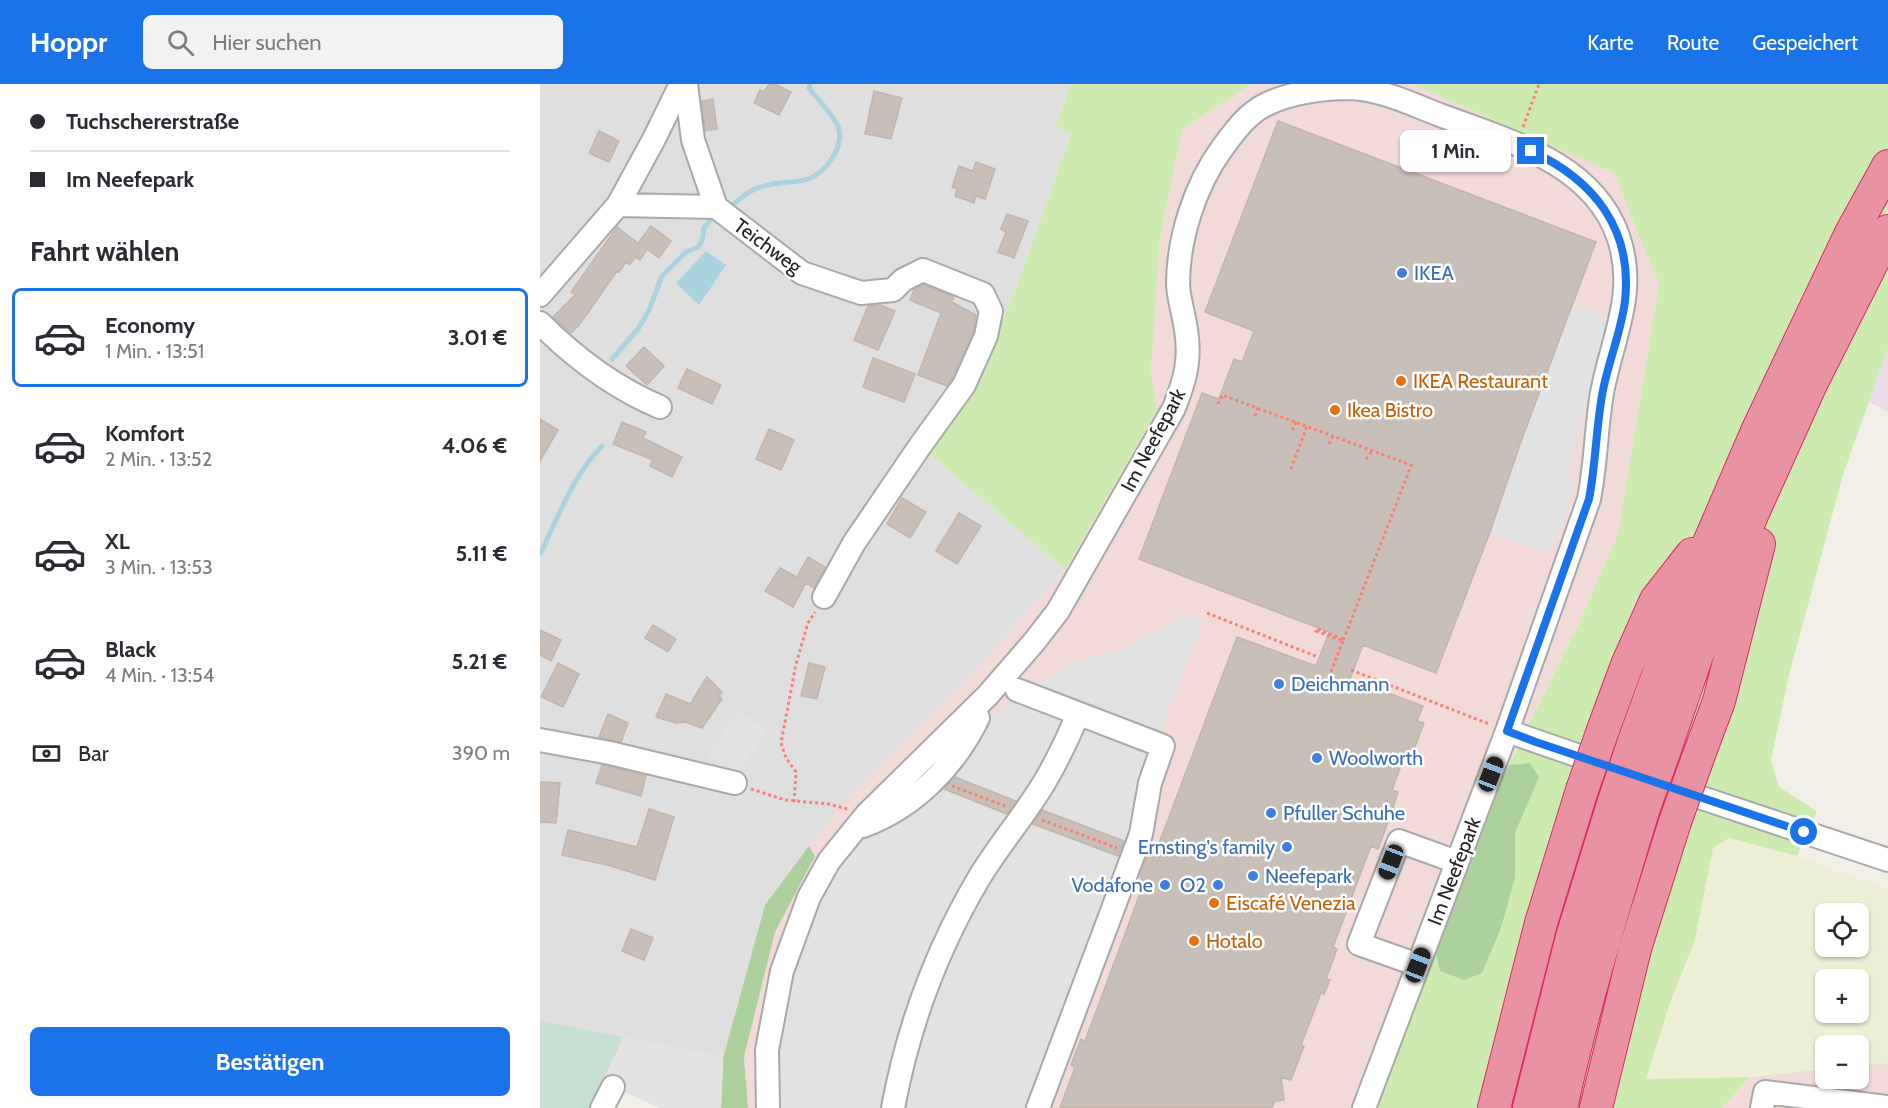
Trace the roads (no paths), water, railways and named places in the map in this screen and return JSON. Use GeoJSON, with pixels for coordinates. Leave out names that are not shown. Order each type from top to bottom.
{"type":"FeatureCollection","features":[{"type":"Feature","properties":{"kind":"highway"},"geometry":{"type":"LineString","coordinates":[[1529,1108],[1542,1048],[1572,937],[1614,801],[1690,587],[1798,341],[1851,233],[1888,166]]}},
{"type":"Feature","properties":{"kind":"highway"},"geometry":{"type":"LineString","coordinates":[[1561,1108],[1603,942],[1643,811],[1712,615],[1752,515],[1811,384],[1888,231]]}},
{"type":"Feature","properties":{"kind":"highway"},"geometry":{"type":"LineString","coordinates":[[1596,1108],[1635,949],[1676,822],[1719,701],[1755,553],[1806,428],[1811,384]]}},
{"type":"Feature","properties":{"kind":"highway"},"geometry":{"type":"LineString","coordinates":[[1494,1108],[1538,933],[1582,790],[1627,665],[1656,600],[1718,523]]}},
{"type":"Feature","properties":{"kind":"street"},"geometry":{"type":"LineString","coordinates":[[540,295],[618,205],[681,84]]}},
{"type":"Feature","properties":{"kind":"street","name":"Teichweg"},"geometry":{"type":"LineString","coordinates":[[686,84],[693,141],[716,207],[802,273],[861,292],[893,290],[903,280],[923,270],[983,294],[991,311],[986,336],[964,385],[854,543],[824,597]]}},
{"type":"Feature","properties":{"kind":"street","name":"Im Neefepark"},"geometry":{"type":"LineString","coordinates":[[768,1108],[767,1050],[782,971],[809,897],[829,861],[861,821],[988,695],[1058,611],[1174,408],[1189,361],[1187,331],[1178,285],[1185,228],[1202,183],[1221,150],[1242,123],[1265,105],[1318,90],[1351,88],[1380,92],[1516,144],[1546,158],[1575,177],[1595,195],[1610,217],[1618,235],[1626,275],[1625,302],[1619,332],[1602,394],[1589,499],[1507,731],[1364,1108]]}},
{"type":"Feature","properties":{"kind":"street","name":"Teichweg"},"geometry":{"type":"LineString","coordinates":[[618,205],[716,207]]}},
{"type":"Feature","properties":{"kind":"street"},"geometry":{"type":"LineString","coordinates":[[540,323],[611,382],[631,395],[660,407]]}},
{"type":"Feature","properties":{"kind":"street"},"geometry":{"type":"LineString","coordinates":[[1017,690],[1163,746],[1150,783],[1141,834],[1038,1108]]}},
{"type":"Feature","properties":{"kind":"street"},"geometry":{"type":"LineString","coordinates":[[861,821],[881,819],[904,806],[934,780],[952,760],[974,726],[988,695]]}},
{"type":"Feature","properties":{"kind":"street"},"geometry":{"type":"LineString","coordinates":[[893,1108],[914,1020],[943,948],[980,876],[1063,750],[1078,714]]}},
{"type":"Feature","properties":{"kind":"street"},"geometry":{"type":"LineString","coordinates":[[1507,731],[1888,860]]}},
{"type":"Feature","properties":{"kind":"street"},"geometry":{"type":"LineString","coordinates":[[540,740],[610,753],[735,783]]}},
{"type":"Feature","properties":{"kind":"street"},"geometry":{"type":"LineString","coordinates":[[1418,965],[1359,944],[1399,841],[1457,862]]}},
{"type":"Feature","properties":{"kind":"street"},"geometry":{"type":"LineString","coordinates":[[602,1108],[614,1087]]}},
{"type":"Feature","properties":{"kind":"street"},"geometry":{"type":"LineString","coordinates":[[1762,1108],[1765,1092],[1888,1107]]}},
{"type":"Feature","properties":{"kind":"water"},"geometry":{"type":"Polygon","coordinates":[[[706,251],[726,265],[699,305],[676,283],[706,251]]]}},
{"type":"Feature","properties":{"kind":"waterway"},"geometry":{"type":"LineString","coordinates":[[732,205],[755,189],[807,179],[816,175],[833,157],[839,142],[838,126],[829,111],[809,88],[810,84]]}},
{"type":"Feature","properties":{"kind":"waterway"},"geometry":{"type":"LineString","coordinates":[[612,359],[638,329],[649,310],[662,276],[686,252],[698,247],[702,241],[704,228],[711,219]]}},
{"type":"Feature","properties":{"kind":"waterway"},"geometry":{"type":"LineString","coordinates":[[540,554],[574,483],[602,446]]}},
{"type":"Feature","properties":{"kind":"place","name":"IKEA"},"geometry":{"type":"Point","coordinates":[1402,273]}},
{"type":"Feature","properties":{"kind":"place","name":"IKEA Restaurant"},"geometry":{"type":"Point","coordinates":[1401,381]}},
{"type":"Feature","properties":{"kind":"place","name":"Ikea Bistro"},"geometry":{"type":"Point","coordinates":[1335,410]}},
{"type":"Feature","properties":{"kind":"place","name":"Deichmann"},"geometry":{"type":"Point","coordinates":[1279,684]}},
{"type":"Feature","properties":{"kind":"place","name":"Woolworth"},"geometry":{"type":"Point","coordinates":[1317,758]}},
{"type":"Feature","properties":{"kind":"place","name":"Pfuller Schuhe"},"geometry":{"type":"Point","coordinates":[1271,813]}},
{"type":"Feature","properties":{"kind":"place","name":"Ernsting's family"},"geometry":{"type":"Point","coordinates":[1287,847]}},
{"type":"Feature","properties":{"kind":"place","name":"Neefepark"},"geometry":{"type":"Point","coordinates":[1253,876]}},
{"type":"Feature","properties":{"kind":"place","name":"Vodafone"},"geometry":{"type":"Point","coordinates":[1165,885]}},
{"type":"Feature","properties":{"kind":"place","name":"O2"},"geometry":{"type":"Point","coordinates":[1218,885]}},
{"type":"Feature","properties":{"kind":"place","name":"Eiscafé Venezia"},"geometry":{"type":"Point","coordinates":[1214,903]}},
{"type":"Feature","properties":{"kind":"place","name":"Hotalo"},"geometry":{"type":"Point","coordinates":[1194,941]}}]}
